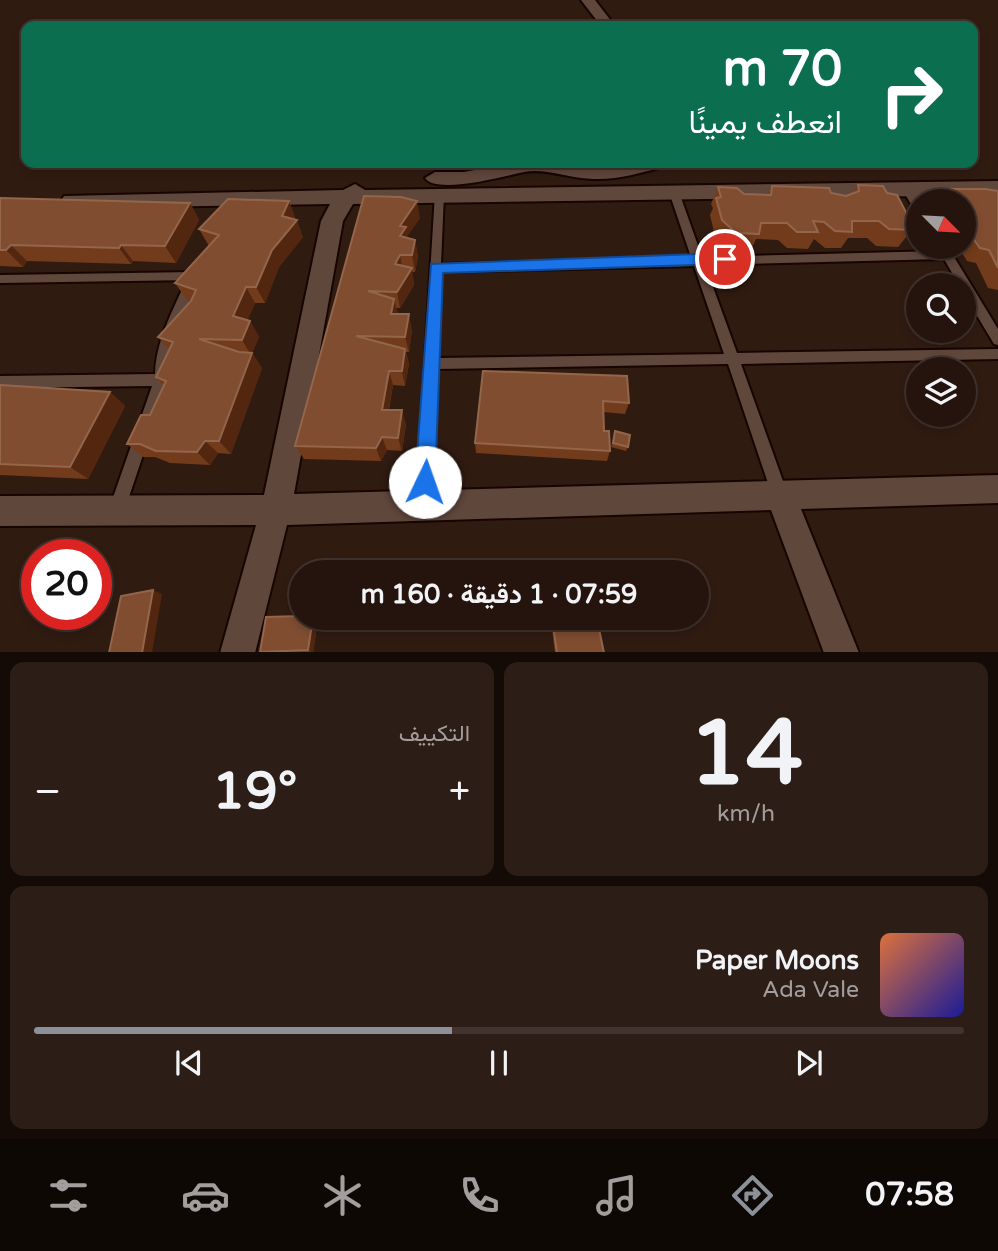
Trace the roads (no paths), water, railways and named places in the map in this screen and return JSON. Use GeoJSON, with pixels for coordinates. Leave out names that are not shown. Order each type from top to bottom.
{"type":"FeatureCollection","features":[{"type":"Feature","properties":{"kind":"street"},"geometry":{"type":"LineString","coordinates":[[588,0],[604,21]]}},
{"type":"Feature","properties":{"kind":"street"},"geometry":{"type":"LineString","coordinates":[[237,652],[276,510],[332,221],[340,204],[348,196],[382,182],[464,178],[516,168]]}},
{"type":"Feature","properties":{"kind":"street"},"geometry":{"type":"LineString","coordinates":[[554,168],[592,173],[635,168]]}},
{"type":"Feature","properties":{"kind":"street"},"geometry":{"type":"LineString","coordinates":[[907,189],[998,188]]}},
{"type":"Feature","properties":{"kind":"street"},"geometry":{"type":"LineString","coordinates":[[56,201],[227,204],[348,196],[906,189]]}},
{"type":"Feature","properties":{"kind":"street"},"geometry":{"type":"LineString","coordinates":[[0,511],[276,510],[998,489]]}},
{"type":"Feature","properties":{"kind":"street"},"geometry":{"type":"LineString","coordinates":[[780,495],[842,652]]}},
{"type":"Feature","properties":{"kind":"lane"},"geometry":{"type":"LineString","coordinates":[[674,192],[780,495]]}},
{"type":"Feature","properties":{"kind":"lane"},"geometry":{"type":"LineString","coordinates":[[424,505],[439,195]]}},
{"type":"Feature","properties":{"kind":"lane"},"geometry":{"type":"LineString","coordinates":[[436,268],[906,252]]}},
{"type":"Feature","properties":{"kind":"lane"},"geometry":{"type":"LineString","coordinates":[[949,259],[998,340]]}},
{"type":"Feature","properties":{"kind":"lane"},"geometry":{"type":"LineString","coordinates":[[0,279],[197,270],[166,340],[160,359],[162,380],[117,510]]}},
{"type":"Feature","properties":{"kind":"lane"},"geometry":{"type":"LineString","coordinates":[[431,365],[998,354]]}},
{"type":"Feature","properties":{"kind":"lane"},"geometry":{"type":"LineString","coordinates":[[0,382],[162,380]]}}]}
